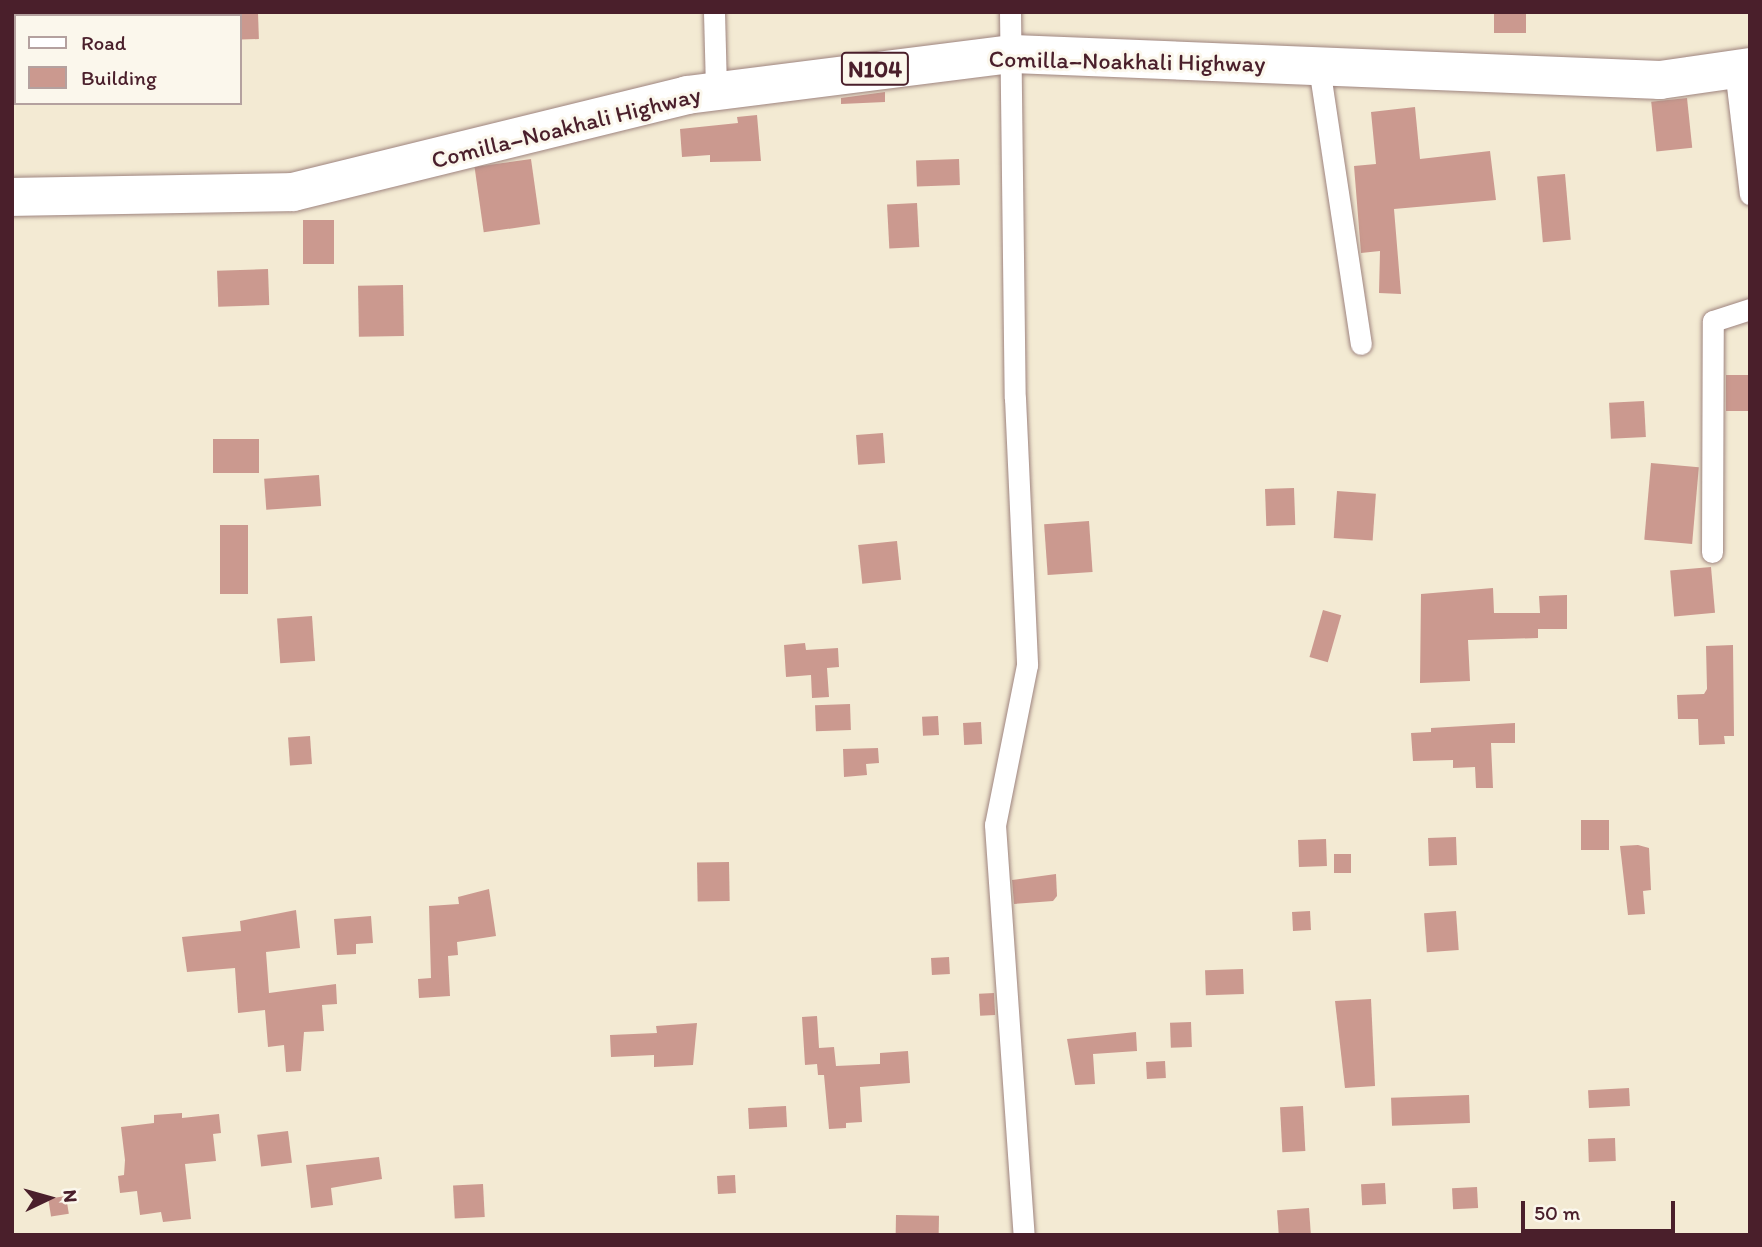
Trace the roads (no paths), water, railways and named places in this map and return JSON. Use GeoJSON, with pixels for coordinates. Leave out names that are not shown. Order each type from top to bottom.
{"type":"FeatureCollection","features":[{"type":"Feature","properties":{"kind":"highway","name":"Comilla–Noakhali Highway"},"geometry":{"type":"LineString","coordinates":[[12,197],[293,192],[716,91],[1013,54],[1660,80],[1742,68]]}},
{"type":"Feature","properties":{"kind":"street"},"geometry":{"type":"LineString","coordinates":[[714,12],[716,91]]}},
{"type":"Feature","properties":{"kind":"street"},"geometry":{"type":"LineString","coordinates":[[1010,12],[1013,54],[1015,398],[1027,665],[995,825],[1024,1235]]}},
{"type":"Feature","properties":{"kind":"street"},"geometry":{"type":"LineString","coordinates":[[1319,67],[1361,344]]}},
{"type":"Feature","properties":{"kind":"street"},"geometry":{"type":"LineString","coordinates":[[1742,68],[1750,194]]}},
{"type":"Feature","properties":{"kind":"street"},"geometry":{"type":"LineString","coordinates":[[1712,552],[1713,321],[1750,309]]}}]}
